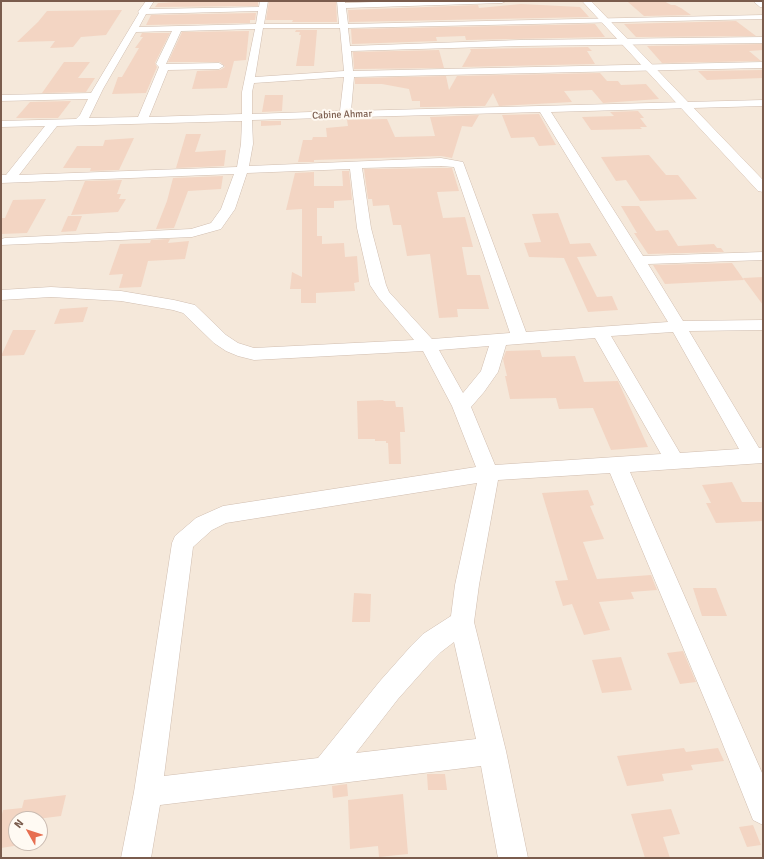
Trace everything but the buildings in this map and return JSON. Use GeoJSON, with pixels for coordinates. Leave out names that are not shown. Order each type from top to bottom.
{"type":"FeatureCollection","features":[{"type":"Feature","properties":{"kind":"street"},"geometry":{"type":"LineString","coordinates":[[80,121],[85,117],[95,96],[142,12],[150,1]]}},
{"type":"Feature","properties":{"kind":"street"},"geometry":{"type":"LineString","coordinates":[[377,1],[392,4]]}},
{"type":"Feature","properties":{"kind":"street"},"geometry":{"type":"LineString","coordinates":[[345,114],[349,74],[341,4],[502,1]]}},
{"type":"Feature","properties":{"kind":"street"},"geometry":{"type":"LineString","coordinates":[[757,1],[763,5]]}},
{"type":"Feature","properties":{"kind":"street"},"geometry":{"type":"LineString","coordinates":[[6,242],[192,232],[216,226],[228,209],[242,170],[247,144],[247,98],[263,5],[142,12]]}},
{"type":"Feature","properties":{"kind":"street"},"geometry":{"type":"LineString","coordinates":[[566,21],[589,5],[763,188]]}},
{"type":"Feature","properties":{"kind":"street"},"geometry":{"type":"LineString","coordinates":[[132,30],[260,26],[343,26],[763,17]]}},
{"type":"Feature","properties":{"kind":"street"},"geometry":{"type":"LineString","coordinates":[[142,120],[164,67],[161,64],[178,28]]}},
{"type":"Feature","properties":{"kind":"street"},"geometry":{"type":"LineString","coordinates":[[346,48],[520,43],[763,40]]}},
{"type":"Feature","properties":{"kind":"street"},"geometry":{"type":"LineString","coordinates":[[250,80],[349,74],[763,65]]}},
{"type":"Feature","properties":{"kind":"street"},"geometry":{"type":"LineString","coordinates":[[164,67],[219,66]]}},
{"type":"Feature","properties":{"kind":"street"},"geometry":{"type":"LineString","coordinates":[[1,98],[95,96]]}},
{"type":"Feature","properties":{"kind":"street","name":"Cabine Ahmar"},"geometry":{"type":"LineString","coordinates":[[1,124],[544,110],[763,102]]}},
{"type":"Feature","properties":{"kind":"street"},"geometry":{"type":"LineString","coordinates":[[136,858],[148,792],[183,544],[204,524],[223,515],[490,473],[758,455],[639,260],[544,110]]}},
{"type":"Feature","properties":{"kind":"street"},"geometry":{"type":"LineString","coordinates":[[5,179],[54,122]]}},
{"type":"Feature","properties":{"kind":"street"},"geometry":{"type":"LineString","coordinates":[[5,179],[355,165],[441,162],[453,163],[459,165],[520,338]]}},
{"type":"Feature","properties":{"kind":"street"},"geometry":{"type":"LineString","coordinates":[[355,165],[364,228],[378,286],[383,294],[428,345],[461,406],[490,473],[467,585],[462,622],[492,751],[514,858]]}},
{"type":"Feature","properties":{"kind":"street"},"geometry":{"type":"LineString","coordinates":[[639,260],[763,256]]}},
{"type":"Feature","properties":{"kind":"street"},"geometry":{"type":"LineString","coordinates":[[1,295],[50,292],[121,296],[174,305],[189,310],[220,339],[244,352],[254,354],[428,345],[678,326],[763,325]]}},
{"type":"Feature","properties":{"kind":"street"},"geometry":{"type":"LineString","coordinates":[[601,334],[675,461]]}},
{"type":"Feature","properties":{"kind":"street"},"geometry":{"type":"LineString","coordinates":[[461,406],[478,388],[489,372],[499,340]]}},
{"type":"Feature","properties":{"kind":"street"},"geometry":{"type":"LineString","coordinates":[[617,465],[725,717],[763,810]]}},
{"type":"Feature","properties":{"kind":"street"},"geometry":{"type":"LineString","coordinates":[[325,771],[389,690],[421,654],[432,643],[462,622]]}},
{"type":"Feature","properties":{"kind":"street"},"geometry":{"type":"LineString","coordinates":[[148,792],[492,751]]}},
{"type":"Feature","properties":{"kind":"shaded area"},"geometry":{"type":"Polygon","coordinates":[[[1,1],[763,1],[763,858],[1,858],[1,1]]]}}]}
